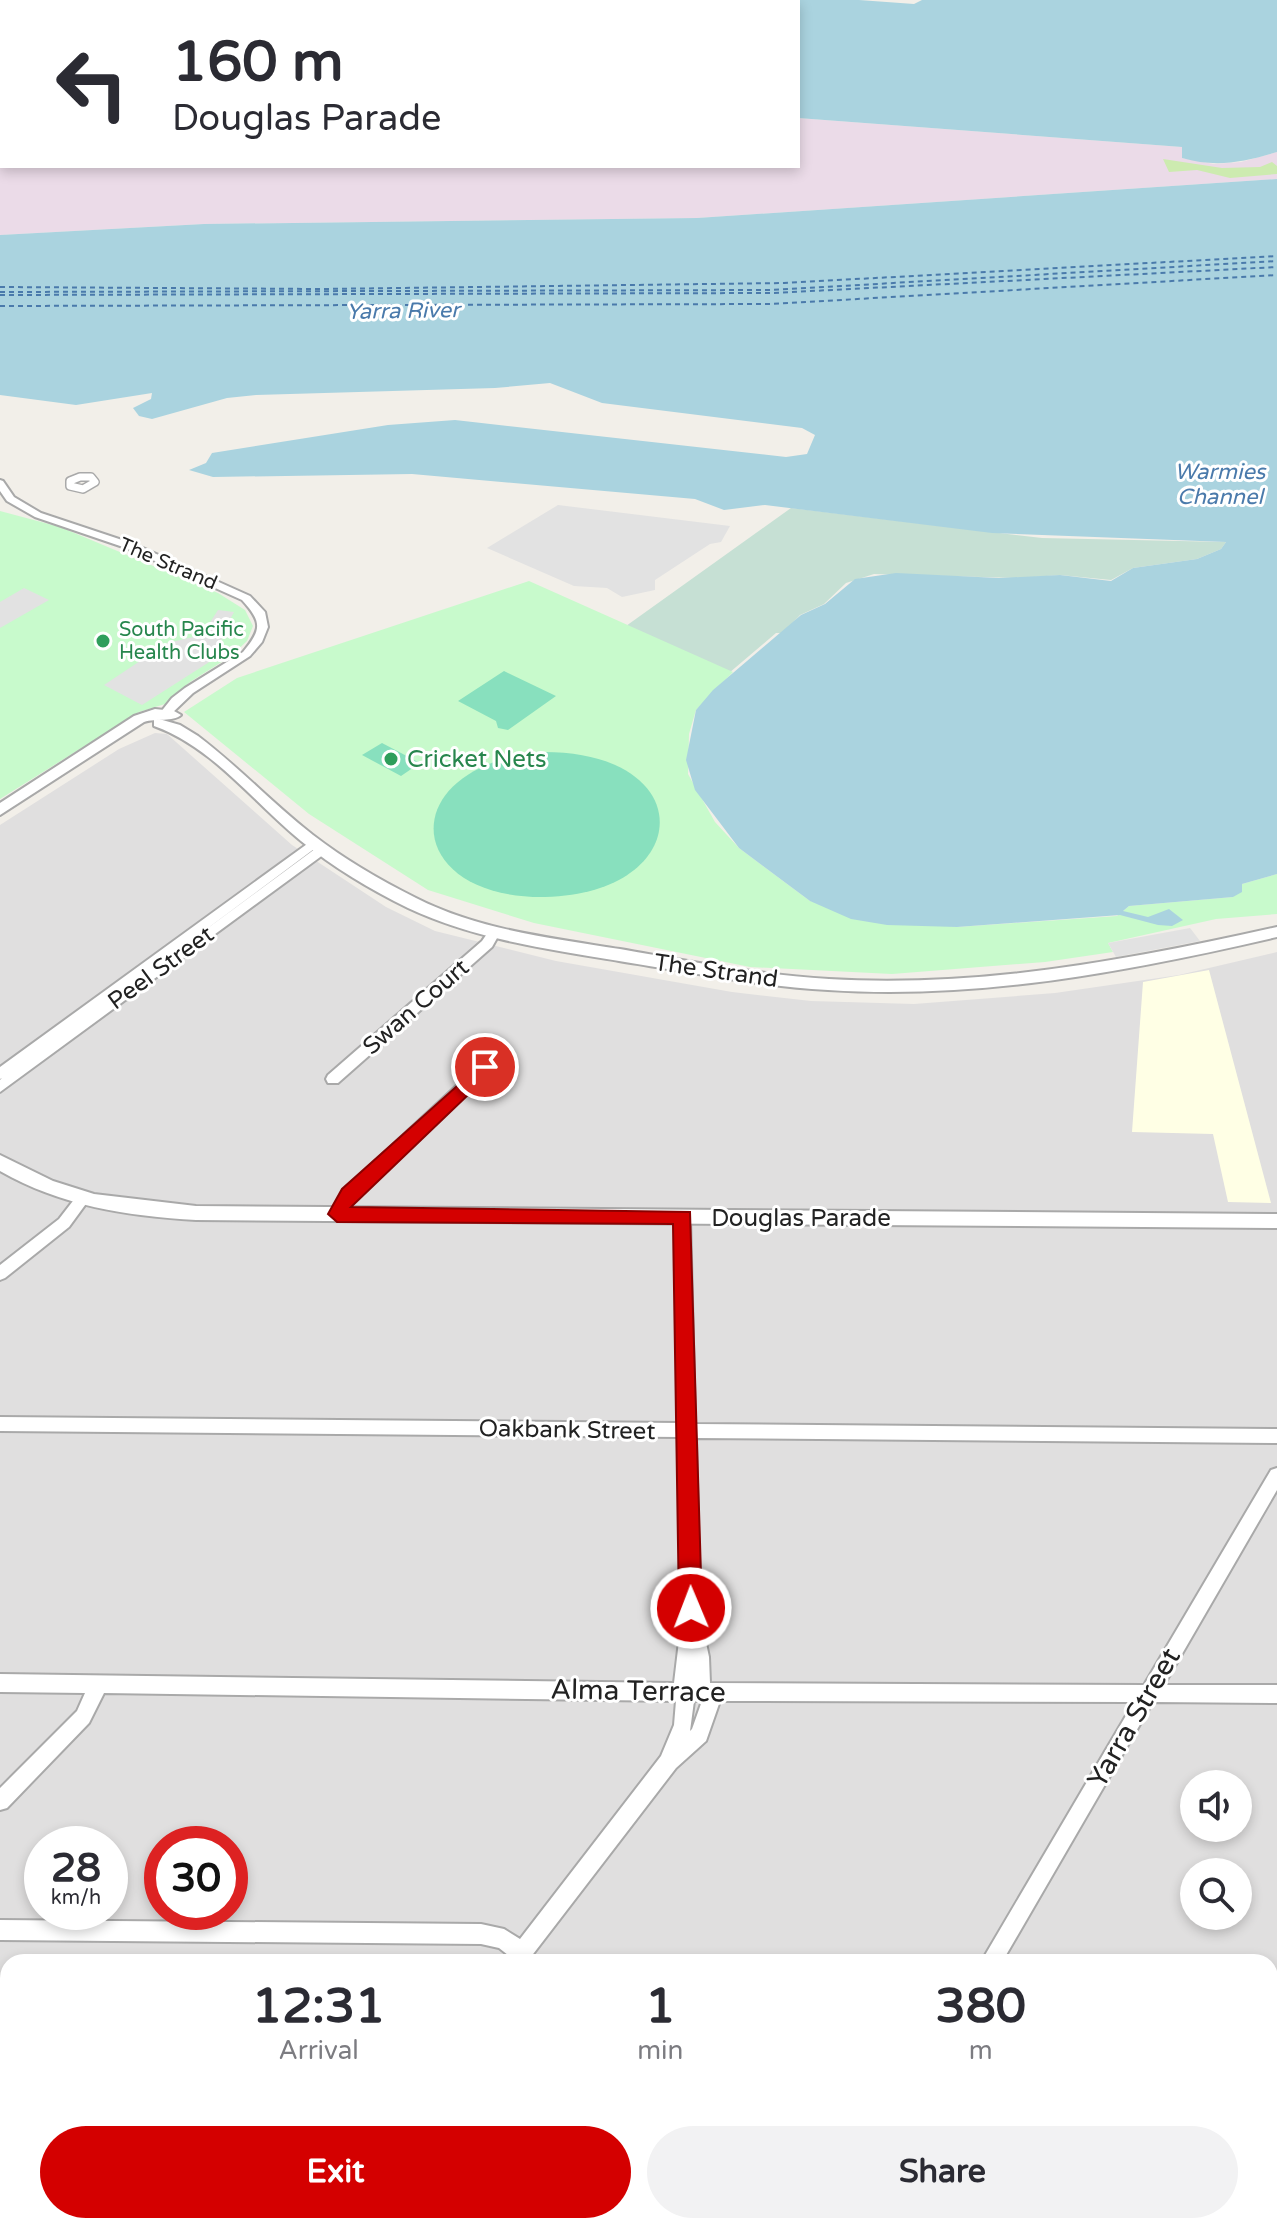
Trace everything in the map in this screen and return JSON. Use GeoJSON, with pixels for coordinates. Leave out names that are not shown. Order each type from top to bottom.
{"type":"FeatureCollection","features":[{"type":"Feature","properties":{"kind":"street","name":"The Strand"},"geometry":{"type":"LineString","coordinates":[[0,483],[10,499],[38,515],[130,546],[249,601],[262,617],[261,634],[246,652],[214,675],[167,717],[318,846],[412,903],[453,921],[729,974],[788,981],[888,986],[958,985],[1085,970],[1277,932]]}},
{"type":"Feature","properties":{"kind":"street"},"geometry":{"type":"LineString","coordinates":[[0,810],[139,728],[167,717]]}},
{"type":"Feature","properties":{"kind":"street","name":"Peel Street"},"geometry":{"type":"LineString","coordinates":[[0,1074],[318,846]]}},
{"type":"Feature","properties":{"kind":"street","name":"Peel Street"},"geometry":{"type":"LineString","coordinates":[[0,1087],[318,846]]}},
{"type":"Feature","properties":{"kind":"street","name":"Swan Court"},"geometry":{"type":"LineString","coordinates":[[333,1079],[487,944],[495,931]]}},
{"type":"Feature","properties":{"kind":"street"},"geometry":{"type":"LineString","coordinates":[[337,1214],[349,1194],[485,1067]]}},
{"type":"Feature","properties":{"kind":"street","name":"Douglas Parade"},"geometry":{"type":"LineString","coordinates":[[0,1162],[49,1190],[81,1201],[129,1210],[1277,1221]]}},
{"type":"Feature","properties":{"kind":"street"},"geometry":{"type":"LineString","coordinates":[[0,1274],[64,1223],[81,1201]]}},
{"type":"Feature","properties":{"kind":"street"},"geometry":{"type":"LineString","coordinates":[[522,1954],[664,1767],[699,1735],[691,1608],[683,1217]]}},
{"type":"Feature","properties":{"kind":"street","name":"Oakbank Street"},"geometry":{"type":"LineString","coordinates":[[0,1424],[1277,1436]]}},
{"type":"Feature","properties":{"kind":"street","name":"Yarra Street"},"geometry":{"type":"LineString","coordinates":[[996,1954],[1277,1475]]}},
{"type":"Feature","properties":{"kind":"street","name":"Alma Terrace"},"geometry":{"type":"LineString","coordinates":[[0,1683],[696,1692],[1277,1694]]}},
{"type":"Feature","properties":{"kind":"street"},"geometry":{"type":"LineString","coordinates":[[0,1801],[83,1717],[99,1684]]}},
{"type":"Feature","properties":{"kind":"street"},"geometry":{"type":"LineString","coordinates":[[664,1767],[696,1692]]}},
{"type":"Feature","properties":{"kind":"street"},"geometry":{"type":"LineString","coordinates":[[0,1930],[488,1934],[504,1939],[516,1954]]}},
{"type":"Feature","properties":{"kind":"shaded area"},"geometry":{"type":"Polygon","coordinates":[[[800,118],[1182,147],[1182,158],[1214,164],[1241,162],[1277,152],[1277,179],[697,218],[204,224],[0,235],[0,168],[800,168],[800,118]]]}},
{"type":"Feature","properties":{"kind":"shaded area"},"geometry":{"type":"Polygon","coordinates":[[[558,505],[730,526],[721,542],[710,544],[655,580],[655,590],[622,597],[607,588],[574,586],[487,548],[558,505]]]}},
{"type":"Feature","properties":{"kind":"shaded area"},"geometry":{"type":"Polygon","coordinates":[[[791,508],[1042,538],[1226,542],[1221,549],[1197,559],[1133,568],[1111,580],[1060,575],[1021,578],[874,574],[846,583],[824,604],[800,615],[783,633],[776,633],[729,673],[626,626],[791,508]]]}},
{"type":"Feature","properties":{"kind":"shaded area"},"geometry":{"type":"Polygon","coordinates":[[[24,588],[49,600],[0,628],[0,602],[24,588]]]}},
{"type":"Feature","properties":{"kind":"shaded area"},"geometry":{"type":"Polygon","coordinates":[[[218,610],[234,612],[221,636],[225,652],[142,705],[104,685],[167,643],[202,635],[218,610]]]}},
{"type":"Feature","properties":{"kind":"shaded area"},"geometry":{"type":"Polygon","coordinates":[[[155,733],[167,734],[292,845],[386,907],[435,931],[556,961],[732,992],[811,1001],[914,1004],[1055,993],[1179,975],[1277,952],[1277,1954],[0,1954],[0,825],[119,749],[155,733]]]}},
{"type":"Feature","properties":{"kind":"shaded area"},"geometry":{"type":"Polygon","coordinates":[[[1190,928],[1200,941],[1116,957],[1108,943],[1190,928]]]}},
{"type":"Feature","properties":{"kind":"shaded area"},"geometry":{"type":"Polygon","coordinates":[[[1209,970],[1271,1203],[1228,1202],[1213,1134],[1132,1132],[1143,982],[1209,970]]]}},
{"type":"Feature","properties":{"kind":"green space"},"geometry":{"type":"Polygon","coordinates":[[[1163,159],[1222,168],[1260,167],[1272,162],[1277,166],[1277,174],[1230,178],[1197,170],[1169,172],[1163,159]]]}},
{"type":"Feature","properties":{"kind":"green space"},"geometry":{"type":"Polygon","coordinates":[[[0,511],[60,527],[218,593],[245,610],[253,626],[247,641],[231,656],[190,682],[165,704],[139,712],[0,799],[0,511]]]}},
{"type":"Feature","properties":{"kind":"green space"},"geometry":{"type":"Polygon","coordinates":[[[529,581],[733,672],[696,710],[689,734],[688,774],[715,822],[739,848],[810,901],[957,927],[1117,916],[1129,906],[1233,897],[1242,884],[1277,874],[1277,914],[1216,919],[1108,943],[1113,952],[1045,962],[892,974],[750,967],[534,923],[428,890],[309,814],[184,712],[237,678],[529,581]]]}},
{"type":"Feature","properties":{"kind":"green space"},"geometry":{"type":"Polygon","coordinates":[[[504,671],[556,696],[508,730],[498,728],[496,721],[458,701],[504,671]]]}},
{"type":"Feature","properties":{"kind":"green space","name":"Cricket Nets"},"geometry":{"type":"Polygon","coordinates":[[[382,743],[420,763],[401,776],[362,755],[382,743]]]}},
{"type":"Feature","properties":{"kind":"green space"},"geometry":{"type":"Polygon","coordinates":[[[542,752],[594,758],[631,774],[653,797],[660,823],[652,850],[630,873],[594,890],[545,897],[497,892],[463,877],[441,856],[434,830],[440,805],[459,781],[493,762],[542,752]]]}},
{"type":"Feature","properties":{"kind":"water"},"geometry":{"type":"Polygon","coordinates":[[[800,0],[914,4],[922,0],[1277,0],[1277,152],[1241,161],[1207,163],[1182,158],[1182,147],[800,118],[800,0]]]}},
{"type":"Feature","properties":{"kind":"water"},"geometry":{"type":"Polygon","coordinates":[[[1277,179],[1277,874],[1242,884],[1242,892],[1233,897],[1129,906],[1123,911],[1148,917],[1169,909],[1183,920],[1172,926],[1120,915],[957,927],[887,925],[851,919],[810,901],[739,848],[695,790],[686,760],[696,710],[713,690],[801,615],[825,604],[855,579],[896,573],[999,578],[1060,575],[1111,581],[1133,568],[1197,559],[1221,549],[1226,542],[992,533],[765,505],[724,510],[695,499],[412,474],[213,477],[189,470],[206,463],[212,453],[388,425],[455,420],[786,457],[807,454],[815,435],[802,428],[602,403],[550,383],[495,388],[256,395],[227,398],[152,419],[139,416],[133,408],[151,399],[152,393],[76,405],[0,395],[0,235],[204,224],[697,218],[1277,179]]]}},
{"type":"Feature","properties":{"kind":"ferry route"},"geometry":{"type":"LineString","coordinates":[[0,287],[322,289],[784,283],[1277,256]]}},
{"type":"Feature","properties":{"kind":"ferry route"},"geometry":{"type":"LineString","coordinates":[[0,292],[771,290],[1277,261]]}},
{"type":"Feature","properties":{"kind":"ferry route"},"geometry":{"type":"LineString","coordinates":[[0,295],[773,293],[1277,267]]}},
{"type":"Feature","properties":{"kind":"ferry route"},"geometry":{"type":"LineString","coordinates":[[0,306],[770,304],[1277,275]]}},
{"type":"Feature","properties":{"kind":"place","name":"South Pacific Health Clubs"},"geometry":{"type":"Point","coordinates":[103,641]}},
{"type":"Feature","properties":{"kind":"place","name":"Cricket Nets"},"geometry":{"type":"Point","coordinates":[391,759]}},
{"type":"Feature","properties":{"kind":"route"},"geometry":{"type":"LineString","coordinates":[[485,1067],[349,1194],[337,1214],[683,1217],[691,1608]]}},
{"type":"Feature","properties":{"kind":"water label","name":"Yarra River"},"geometry":{"type":"Point","coordinates":[403,311]}},
{"type":"Feature","properties":{"kind":"water label","name":"Warmies Channel"},"geometry":{"type":"Point","coordinates":[1220,484]}}]}
